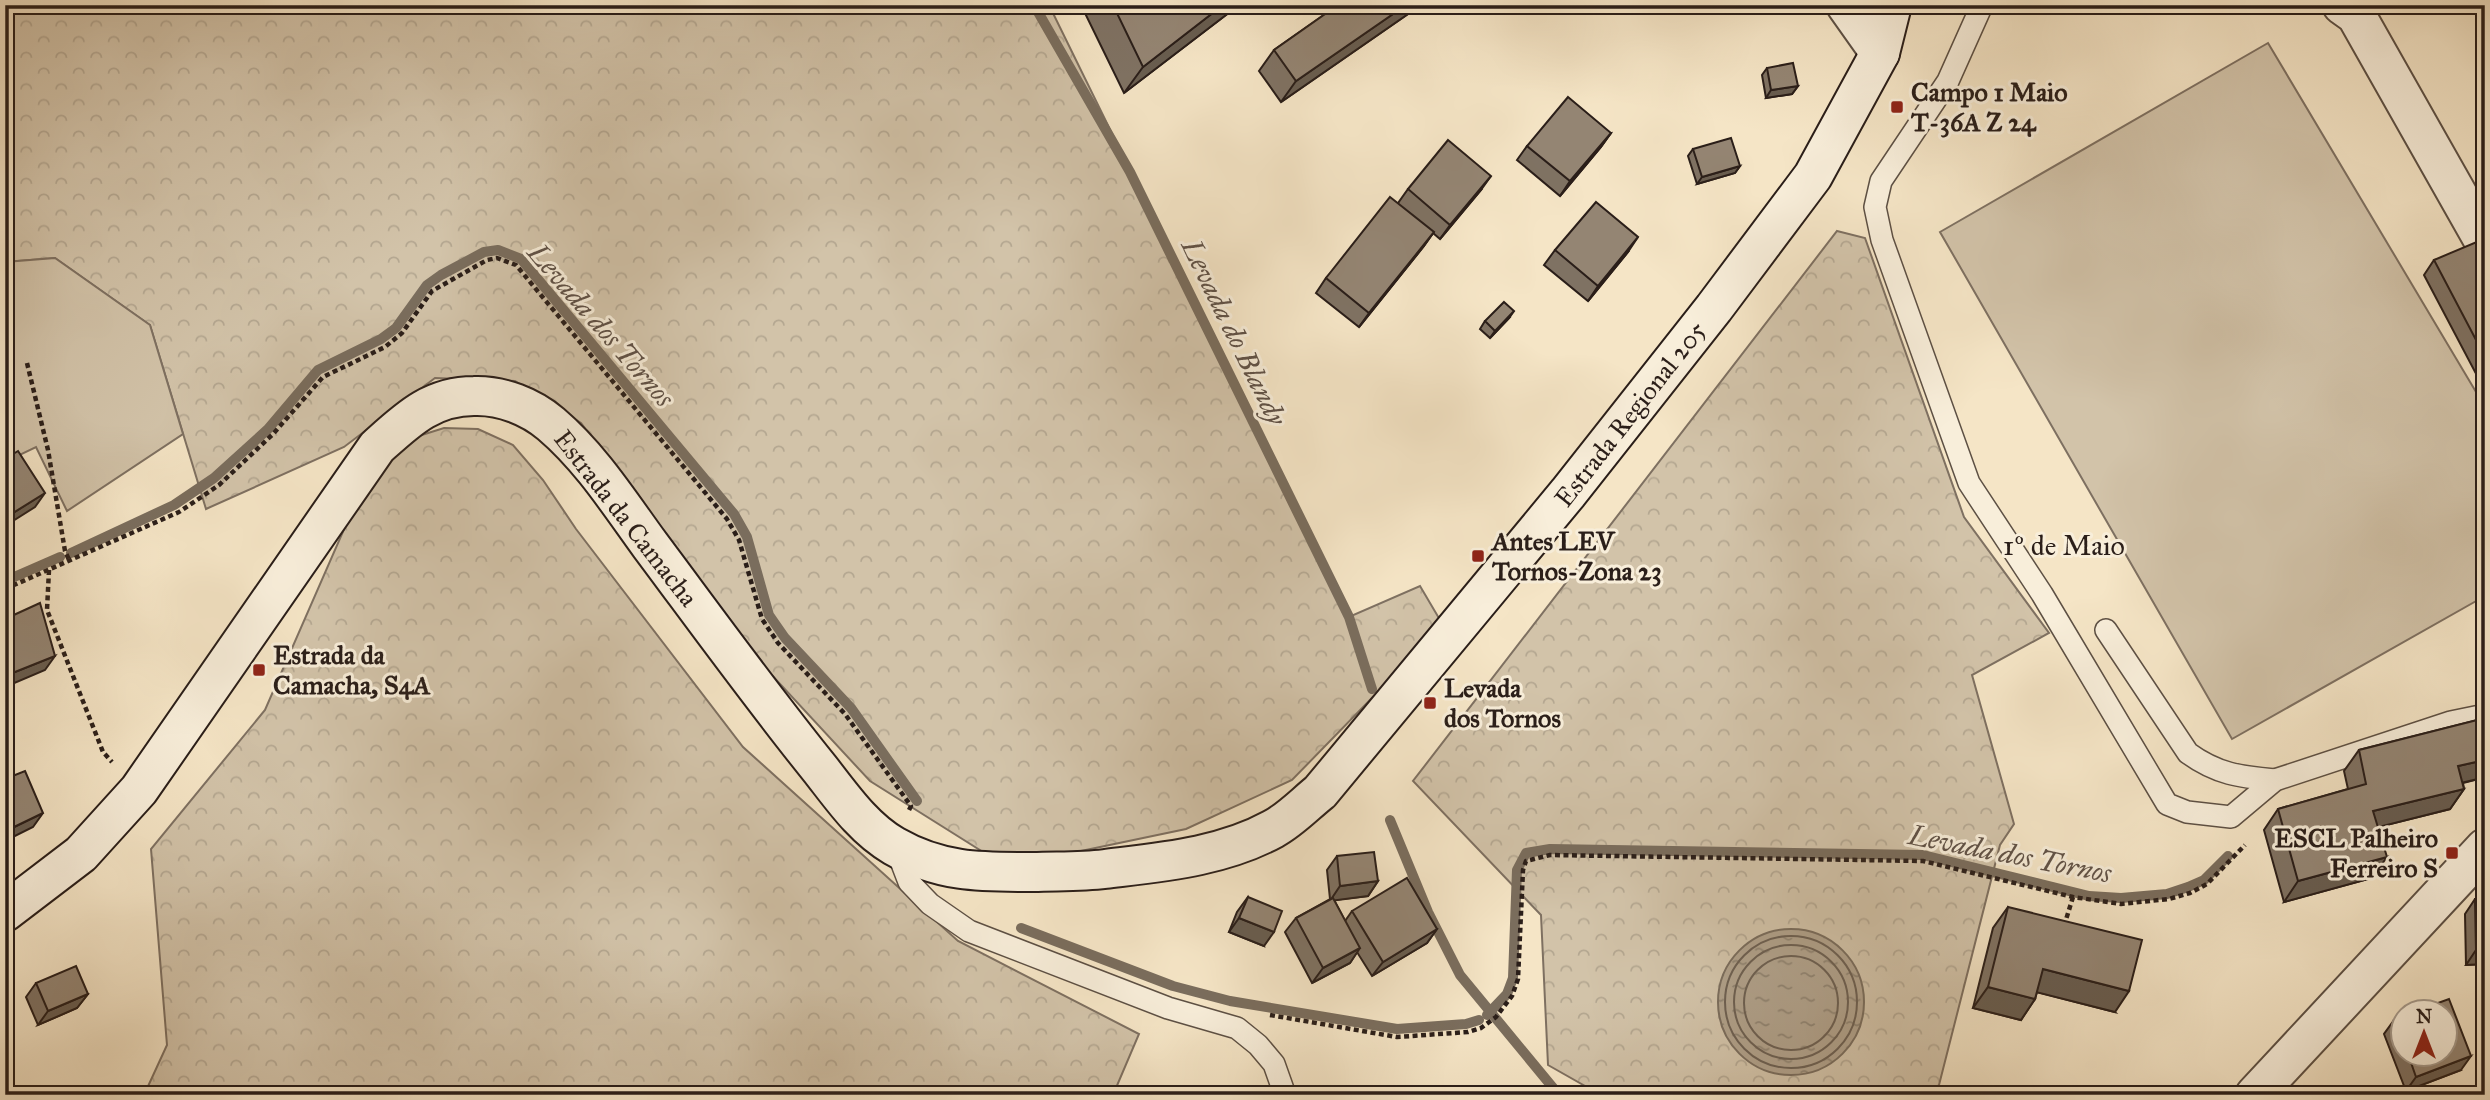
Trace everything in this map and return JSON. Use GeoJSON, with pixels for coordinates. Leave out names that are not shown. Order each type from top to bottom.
{"type":"FeatureCollection","features":[{"type":"Feature","properties":{"kind":"main road"},"geometry":{"type":"LineString","coordinates":[[1846,5],[1880,53]]}},
{"type":"Feature","properties":{"kind":"main road","name":"Estrada Regional 205"},"geometry":{"type":"LineString","coordinates":[[1320,792],[1568,493],[1714,308],[1813,176],[1880,53],[1892,5]]}},
{"type":"Feature","properties":{"kind":"main road"},"geometry":{"type":"LineString","coordinates":[[2342,5],[2356,15],[2485,243]]}},
{"type":"Feature","properties":{"kind":"main road","name":"Estrada da Camacha"},"geometry":{"type":"LineString","coordinates":[[5,912],[80,854],[139,790],[377,447],[416,412],[455,397],[476,396],[516,403],[552,425],[592,467],[788,729],[872,831],[896,847],[938,866],[981,873],[1088,871],[1178,860],[1229,848],[1274,828],[1320,792]]}},
{"type":"Feature","properties":{"kind":"main road"},"geometry":{"type":"LineString","coordinates":[[2255,1095],[2485,848]]}},
{"type":"Feature","properties":{"kind":"lane"},"geometry":{"type":"LineString","coordinates":[[1982,5],[1948,81],[1881,181],[1875,207],[1882,240],[1969,483],[2042,594],[2167,804],[2187,812],[2231,817],[2275,780],[2451,722],[2485,715]]}},
{"type":"Feature","properties":{"kind":"lane"},"geometry":{"type":"LineString","coordinates":[[2106,630],[2188,753],[2205,765],[2236,777],[2275,780]]}},
{"type":"Feature","properties":{"kind":"lane"},"geometry":{"type":"LineString","coordinates":[[896,847],[909,881],[930,904],[969,931],[1168,1008],[1237,1028],[1258,1045],[1274,1065],[1285,1095]]}},
{"type":"Feature","properties":{"kind":"path"},"geometry":{"type":"LineString","coordinates":[[5,589],[178,512],[219,485],[273,434],[323,377],[385,347],[402,333],[432,291],[486,260],[498,258],[516,265],[727,519],[739,540],[762,619],[778,643],[845,714],[911,806],[896,847]]}},
{"type":"Feature","properties":{"kind":"path"},"geometry":{"type":"LineString","coordinates":[[27,363],[48,450],[65,551],[70,562]]}},
{"type":"Feature","properties":{"kind":"path"},"geometry":{"type":"LineString","coordinates":[[49,570],[47,610],[103,752],[139,790]]}},
{"type":"Feature","properties":{"kind":"path"},"geometry":{"type":"LineString","coordinates":[[1237,1028],[1263,1014],[1397,1037],[1468,1032],[1481,1028],[1496,1017],[1512,996],[1518,979],[1522,870],[1529,859],[1550,855],[1923,861],[2073,897],[2121,904],[2169,899],[2190,893],[2207,884],[2231,860]]}},
{"type":"Feature","properties":{"kind":"path"},"geometry":{"type":"LineString","coordinates":[[2062,932],[2073,897]]}},
{"type":"Feature","properties":{"kind":"green space"},"geometry":{"type":"Polygon","coordinates":[[[5,5],[1049,5],[1349,617],[1420,586],[1443,625],[1292,780],[1186,829],[1081,851],[999,862],[870,781],[756,658],[581,423],[515,381],[435,378],[344,447],[206,509],[150,325],[55,258],[5,262],[5,5]]]}},
{"type":"Feature","properties":{"kind":"green space"},"geometry":{"type":"Polygon","coordinates":[[[2268,43],[2485,407],[2485,596],[2232,739],[1940,232],[2268,43]]]}},
{"type":"Feature","properties":{"kind":"green space"},"geometry":{"type":"Polygon","coordinates":[[[1837,231],[1865,238],[1964,517],[2049,633],[1972,675],[2014,824],[2000,845],[1939,1085],[1926,1095],[1601,1095],[1548,1065],[1541,915],[1413,781],[1837,231]]]}},
{"type":"Feature","properties":{"kind":"green space"},"geometry":{"type":"Polygon","coordinates":[[[55,258],[150,325],[183,434],[67,511],[36,447],[5,462],[5,262],[55,258]]]}},
{"type":"Feature","properties":{"kind":"green space"},"geometry":{"type":"Polygon","coordinates":[[[444,428],[478,429],[513,445],[543,480],[576,529],[743,747],[958,941],[1139,1034],[1113,1095],[144,1095],[167,1045],[151,849],[265,710],[373,463],[409,439],[444,428]]]}},
{"type":"Feature","properties":{"kind":"water"},"geometry":{"type":"Polygon","coordinates":[[[1791,929],[1819,935],[1843,950],[1858,974],[1864,1002],[1858,1030],[1843,1054],[1819,1069],[1791,1075],[1763,1069],[1739,1054],[1724,1030],[1718,1002],[1724,974],[1739,950],[1763,935],[1791,929]]]}},
{"type":"Feature","properties":{"kind":"building"},"geometry":{"type":"Polygon","coordinates":[[[1113,5],[1223,5],[1143,67],[1113,5]]]}},
{"type":"Feature","properties":{"kind":"building"},"geometry":{"type":"Polygon","coordinates":[[[1338,5],[1406,5],[1296,81],[1274,50],[1338,5]]]}},
{"type":"Feature","properties":{"kind":"building"},"geometry":{"type":"Polygon","coordinates":[[[1793,63],[1798,86],[1771,90],[1767,68],[1793,63]]]}},
{"type":"Feature","properties":{"kind":"building"},"geometry":{"type":"Polygon","coordinates":[[[1568,97],[1611,133],[1570,181],[1527,146],[1568,97]]]}},
{"type":"Feature","properties":{"kind":"building"},"geometry":{"type":"Polygon","coordinates":[[[1731,138],[1740,166],[1702,177],[1693,149],[1731,138]]]}},
{"type":"Feature","properties":{"kind":"building"},"geometry":{"type":"Polygon","coordinates":[[[1448,140],[1491,176],[1450,225],[1408,189],[1448,140]]]}},
{"type":"Feature","properties":{"kind":"building"},"geometry":{"type":"Polygon","coordinates":[[[1390,197],[1434,232],[1369,313],[1326,278],[1390,197]]]}},
{"type":"Feature","properties":{"kind":"building"},"geometry":{"type":"Polygon","coordinates":[[[1596,202],[1638,237],[1598,286],[1555,250],[1596,202]]]}},
{"type":"Feature","properties":{"kind":"building"},"geometry":{"type":"Polygon","coordinates":[[[2479,241],[2485,253],[2485,357],[2434,260],[2479,241]]]}},
{"type":"Feature","properties":{"kind":"building"},"geometry":{"type":"Polygon","coordinates":[[[1504,302],[1514,311],[1495,331],[1485,321],[1504,302]]]}},
{"type":"Feature","properties":{"kind":"building"},"geometry":{"type":"Polygon","coordinates":[[[18,451],[45,493],[5,518],[5,459],[18,451]]]}},
{"type":"Feature","properties":{"kind":"building"},"geometry":{"type":"Polygon","coordinates":[[[40,603],[55,656],[5,676],[5,619],[40,603]]]}},
{"type":"Feature","properties":{"kind":"building"},"geometry":{"type":"Polygon","coordinates":[[[2485,718],[2485,760],[2458,766],[2464,789],[2373,811],[2387,857],[2298,881],[2278,809],[2366,784],[2359,750],[2485,718]]]}},
{"type":"Feature","properties":{"kind":"building"},"geometry":{"type":"Polygon","coordinates":[[[25,771],[43,813],[12,828],[12,844],[5,844],[5,779],[25,771]]]}},
{"type":"Feature","properties":{"kind":"building"},"geometry":{"type":"Polygon","coordinates":[[[1374,852],[1378,881],[1340,886],[1337,856],[1374,852]]]}},
{"type":"Feature","properties":{"kind":"building"},"geometry":{"type":"Polygon","coordinates":[[[1407,878],[1437,929],[1383,962],[1352,911],[1407,878]]]}},
{"type":"Feature","properties":{"kind":"building"},"geometry":{"type":"Polygon","coordinates":[[[1248,897],[1282,911],[1274,932],[1239,918],[1248,897]]]}},
{"type":"Feature","properties":{"kind":"building"},"geometry":{"type":"Polygon","coordinates":[[[1333,898],[1360,948],[1323,968],[1296,918],[1333,898]]]}},
{"type":"Feature","properties":{"kind":"building"},"geometry":{"type":"Polygon","coordinates":[[[2475,899],[2485,899],[2485,950],[2476,950],[2475,899]]]}},
{"type":"Feature","properties":{"kind":"building"},"geometry":{"type":"Polygon","coordinates":[[[2008,907],[2142,940],[2129,991],[2043,969],[2035,999],[1988,987],[2008,907]]]}},
{"type":"Feature","properties":{"kind":"building"},"geometry":{"type":"Polygon","coordinates":[[[76,966],[88,994],[48,1011],[36,983],[76,966]]]}},
{"type":"Feature","properties":{"kind":"building"},"geometry":{"type":"Polygon","coordinates":[[[2458,1022],[2471,1056],[2458,1061],[2458,1022]]]}},
{"type":"Feature","properties":{"kind":"building"},"geometry":{"type":"Polygon","coordinates":[[[2413,1068],[2440,1068],[2416,1077],[2413,1068]]]}},
{"type":"Feature","properties":{"kind":"waterway","name":"Levada do Blandy"},"geometry":{"type":"LineString","coordinates":[[1034,5],[1130,172],[1349,617],[1372,689]]}},
{"type":"Feature","properties":{"kind":"waterway","name":"Levada dos Tornos"},"geometry":{"type":"LineString","coordinates":[[71,553],[174,505],[214,478],[268,429],[318,370],[381,339],[396,328],[427,285],[441,275],[484,252],[498,250],[521,259],[734,514],[747,537],[769,615],[785,638],[851,708],[917,801]]}},
{"type":"Feature","properties":{"kind":"waterway","name":"Levada dos Tornos"},"geometry":{"type":"LineString","coordinates":[[5,581],[60,557]]}},
{"type":"Feature","properties":{"kind":"waterway","name":"Levada do Blandy"},"geometry":{"type":"LineString","coordinates":[[1390,820],[1428,912],[1460,975],[1559,1095]]}},
{"type":"Feature","properties":{"kind":"waterway","name":"Levada dos Tornos"},"geometry":{"type":"LineString","coordinates":[[1487,1015],[1507,994],[1513,978],[1517,870],[1526,853],[1550,849],[1923,855],[2089,896],[2121,898],[2167,894],[2188,887],[2204,880],[2228,856]]}},
{"type":"Feature","properties":{"kind":"waterway","name":"Levada dos Tornos"},"geometry":{"type":"LineString","coordinates":[[1021,928],[1173,986],[1230,1001],[1397,1029],[1466,1024],[1479,1020]]}},
{"type":"Feature","properties":{"kind":"place","name":"Campo 1 Maio T-36A Z 24"},"geometry":{"type":"Point","coordinates":[1897,107]}},
{"type":"Feature","properties":{"kind":"place","name":"Antes LEV Tornos-Zona 23"},"geometry":{"type":"Point","coordinates":[1478,556]}},
{"type":"Feature","properties":{"kind":"place","name":"Estrada da Camacha, S4A"},"geometry":{"type":"Point","coordinates":[259,670]}},
{"type":"Feature","properties":{"kind":"place","name":"Levada dos Tornos"},"geometry":{"type":"Point","coordinates":[1430,703]}},
{"type":"Feature","properties":{"kind":"place","name":"ESCL Palheiro Ferreiro S"},"geometry":{"type":"Point","coordinates":[2452,853]}},
{"type":"Feature","properties":{"kind":"district","name":"1º de Maio"},"geometry":{"type":"Point","coordinates":[2064,545]}}]}
